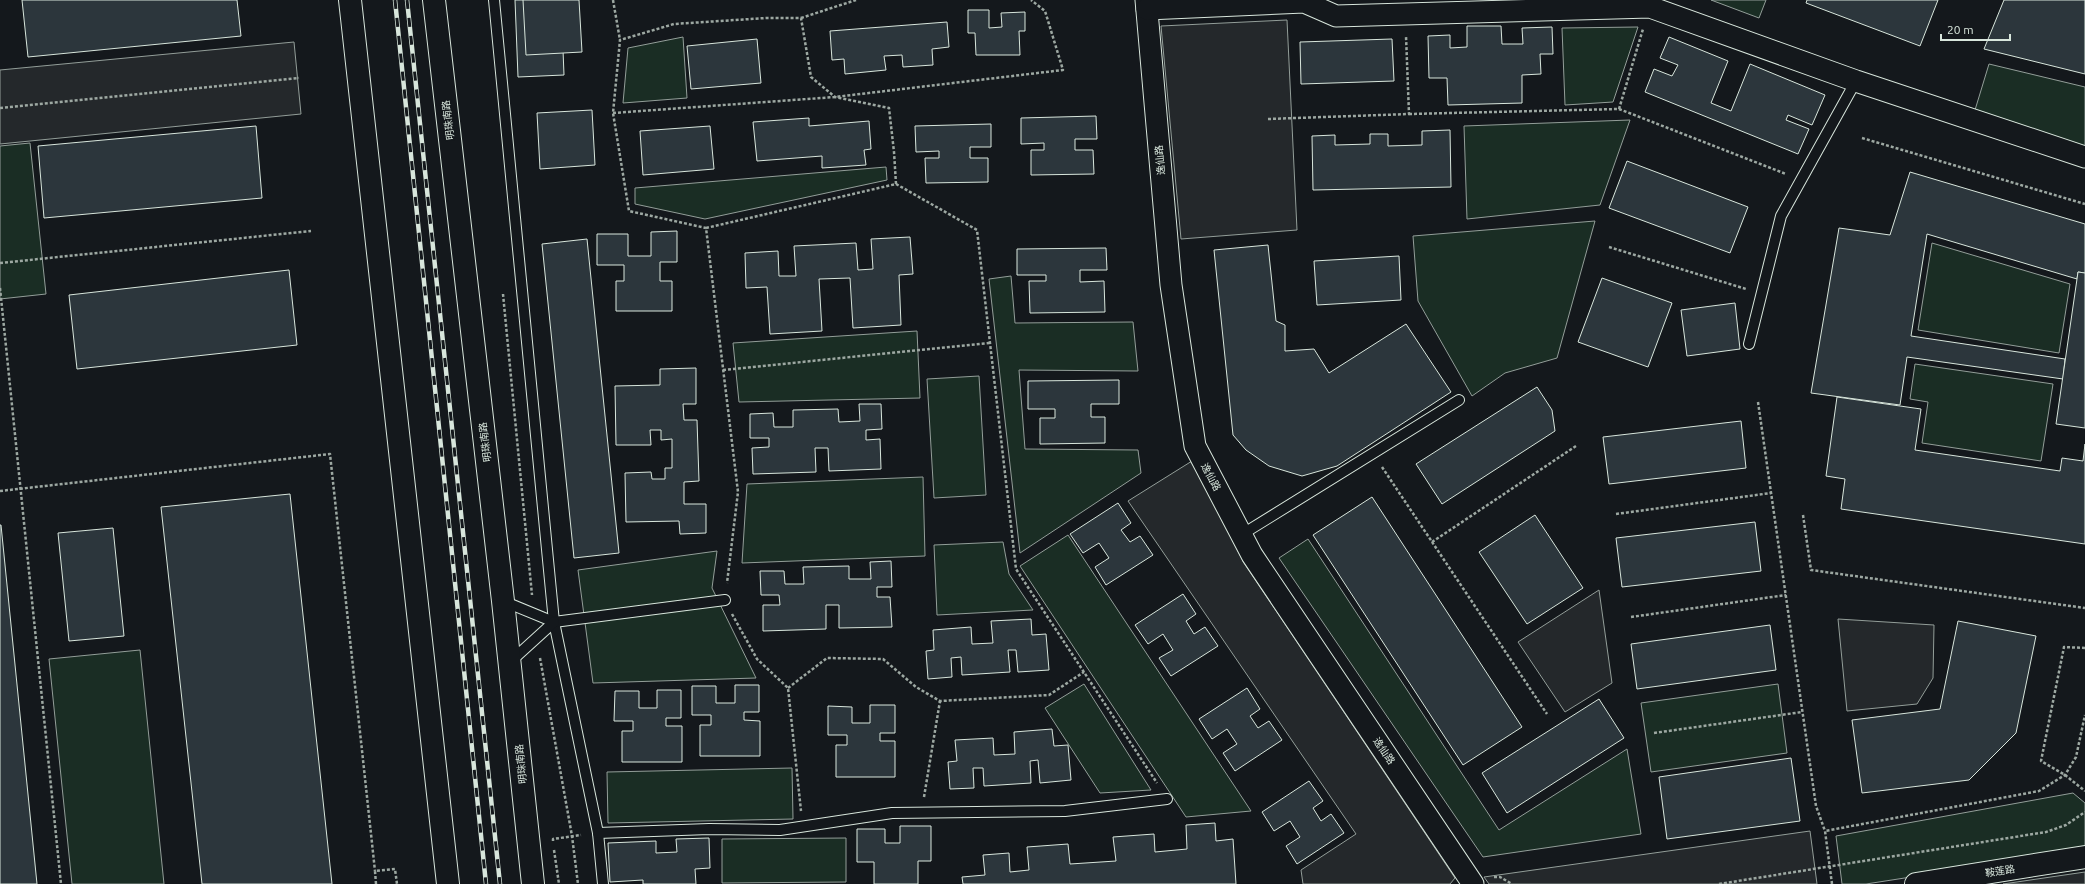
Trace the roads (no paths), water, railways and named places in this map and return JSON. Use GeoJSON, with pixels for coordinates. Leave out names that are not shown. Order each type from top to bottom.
{"type":"FeatureCollection","features":[{"type":"Feature","properties":{"kind":"main road"},"geometry":{"type":"LineString","coordinates":[[350,0],[448,884]]}},
{"type":"Feature","properties":{"kind":"main road","name":"明珠南路"},"geometry":{"type":"LineString","coordinates":[[434,0],[510,663],[533,884]]}},
{"type":"Feature","properties":{"kind":"main road","name":"鞍莲路"},"geometry":{"type":"LineString","coordinates":[[1916,884],[2085,857]]}},
{"type":"Feature","properties":{"kind":"street"},"geometry":{"type":"LineString","coordinates":[[1147,5],[1304,2],[1336,16],[1650,7],[1856,81],[2085,157]]}},
{"type":"Feature","properties":{"kind":"street","name":"逸仙路"},"geometry":{"type":"LineString","coordinates":[[1147,5],[1171,285],[1195,446],[1252,555],[1473,884]]}},
{"type":"Feature","properties":{"kind":"lane"},"geometry":{"type":"LineString","coordinates":[[494,0],[554,622],[598,833],[603,884]]}},
{"type":"Feature","properties":{"kind":"lane"},"geometry":{"type":"LineString","coordinates":[[1749,344],[1782,216],[1856,81]]}},
{"type":"Feature","properties":{"kind":"lane"},"geometry":{"type":"LineString","coordinates":[[1241,535],[1459,400]]}},
{"type":"Feature","properties":{"kind":"lane"},"geometry":{"type":"LineString","coordinates":[[503,601],[554,622],[725,600]]}},
{"type":"Feature","properties":{"kind":"lane"},"geometry":{"type":"LineString","coordinates":[[510,663],[554,622]]}},
{"type":"Feature","properties":{"kind":"lane"},"geometry":{"type":"LineString","coordinates":[[598,833],[709,829],[780,830],[892,812],[1065,811],[1167,799]]}},
{"type":"Feature","properties":{"kind":"railway"},"geometry":{"type":"LineString","coordinates":[[395,0],[486,884]]}},
{"type":"Feature","properties":{"kind":"railway"},"geometry":{"type":"LineString","coordinates":[[407,0],[500,884]]}}]}
